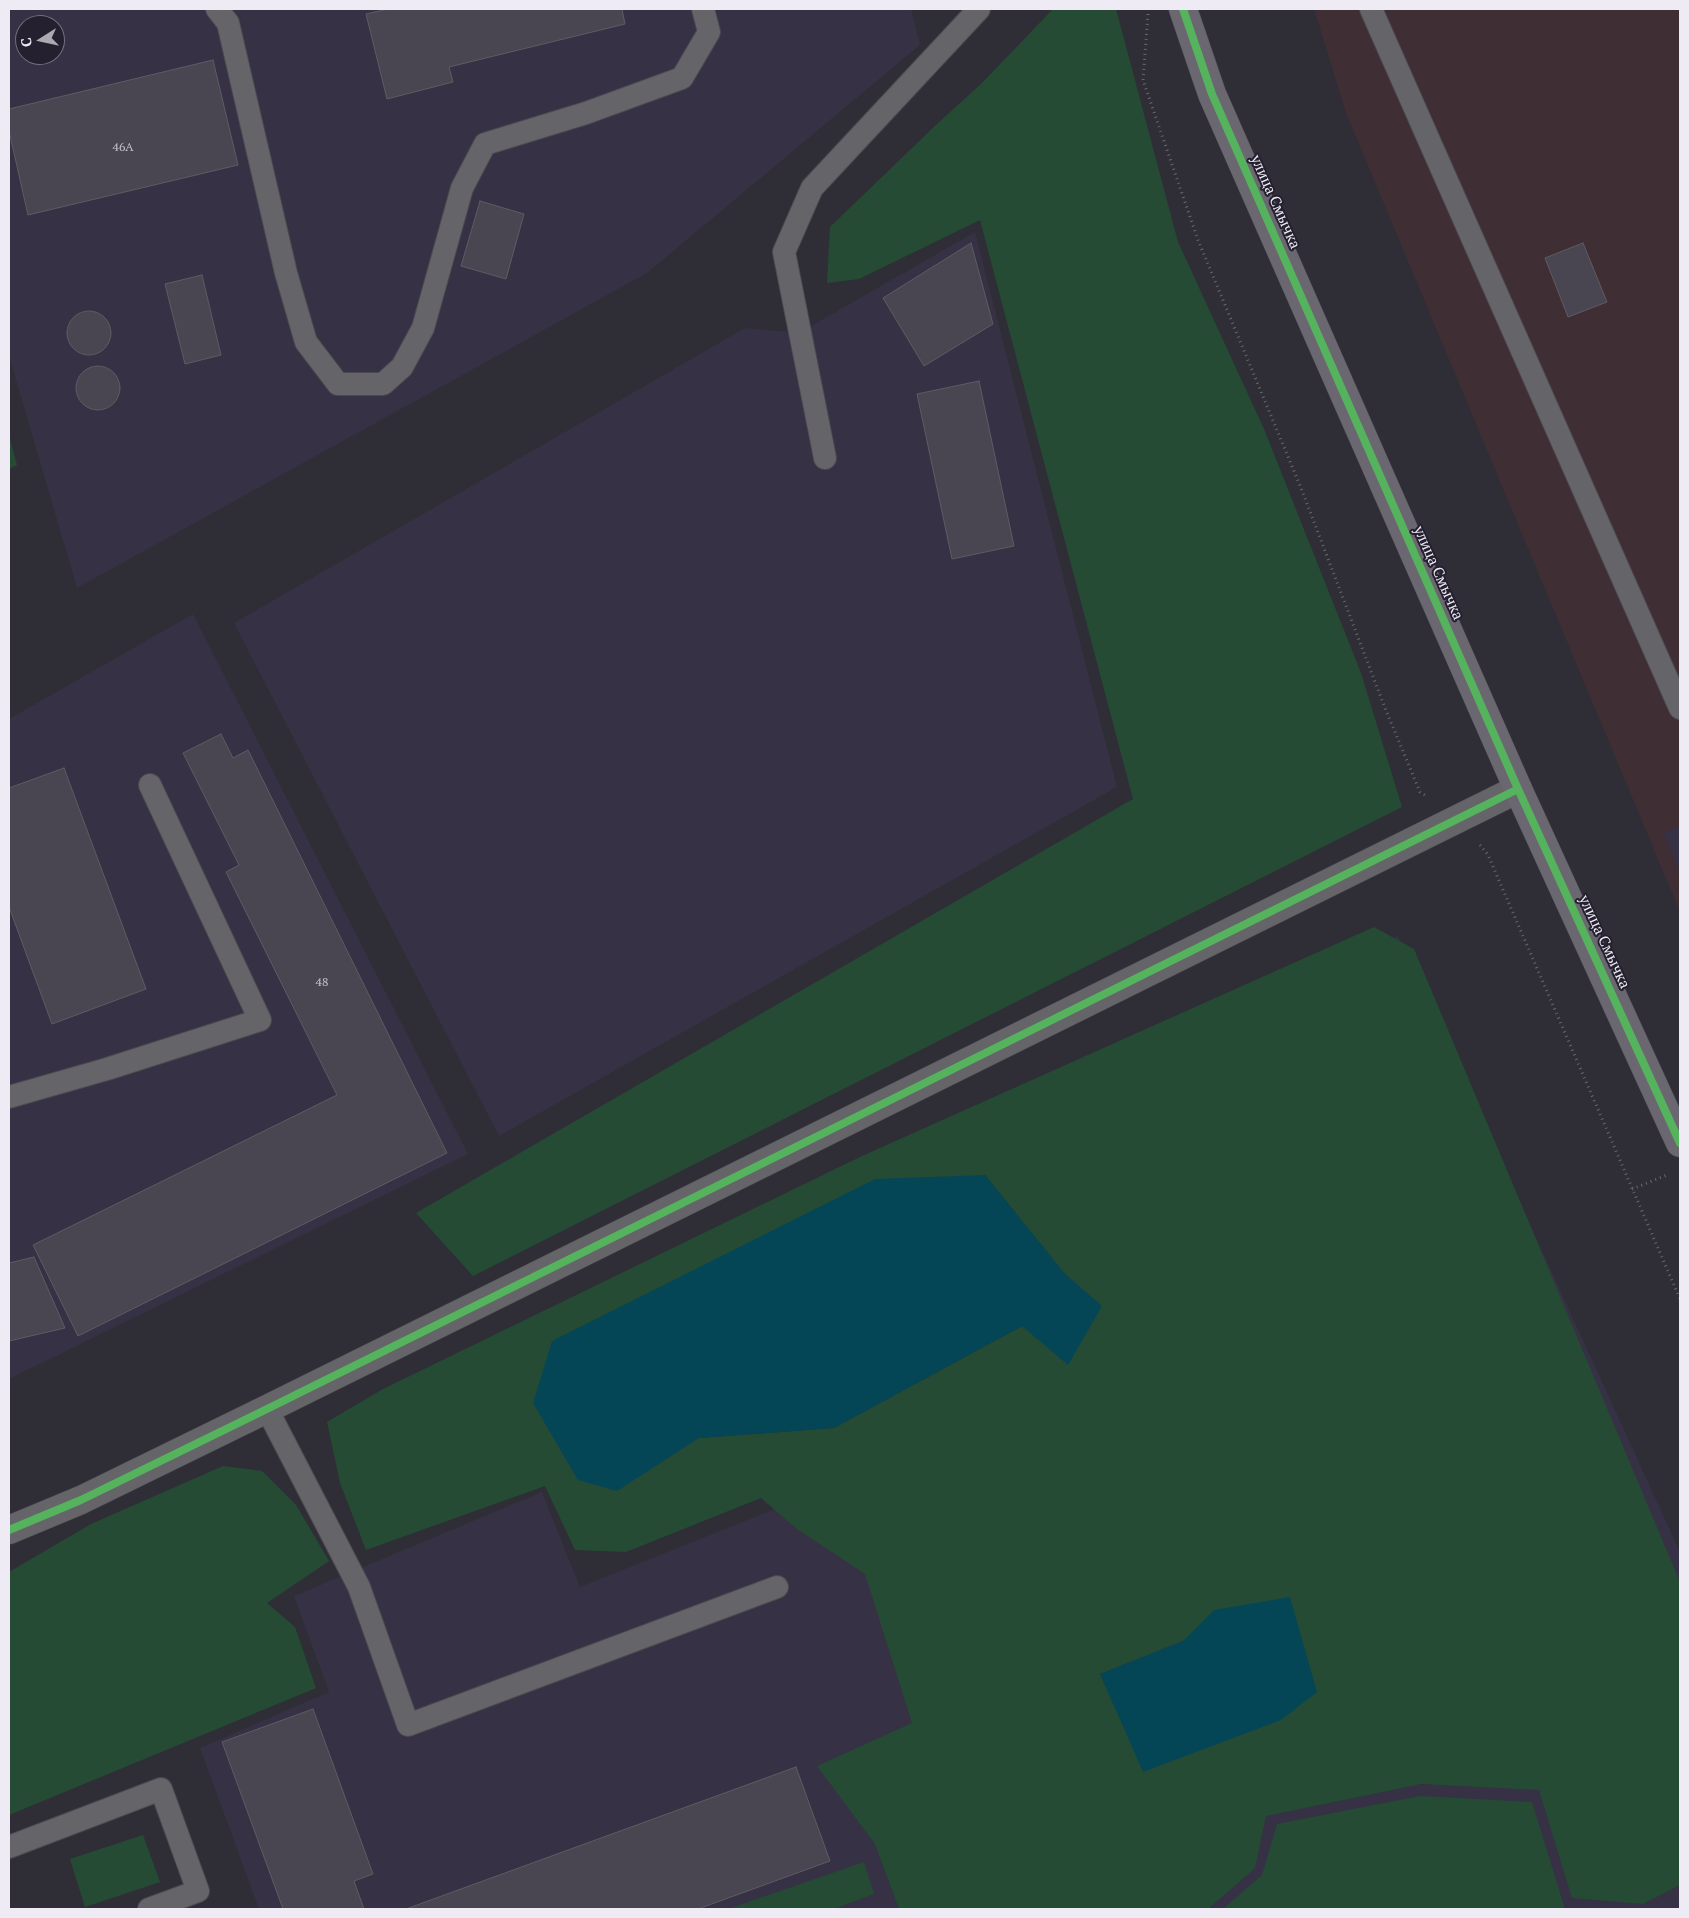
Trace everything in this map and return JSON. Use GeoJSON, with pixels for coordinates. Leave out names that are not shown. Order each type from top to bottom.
{"type":"FeatureCollection","features":[{"type":"Feature","properties":{"kind":"street","name":"улица Смычка"},"geometry":{"type":"LineString","coordinates":[[1183,9],[1212,94],[1518,789],[1680,1143]]}},
{"type":"Feature","properties":{"kind":"street"},"geometry":{"type":"LineString","coordinates":[[9,1530],[80,1500],[267,1409],[1518,789]]}},
{"type":"Feature","properties":{"kind":"lane"},"geometry":{"type":"LineString","coordinates":[[217,9],[228,23],[286,273],[306,342],[338,384],[382,384],[402,367],[423,328],[462,188],[484,144],[586,113],[682,78],[709,32],[704,9]]}},
{"type":"Feature","properties":{"kind":"lane"},"geometry":{"type":"LineString","coordinates":[[825,458],[784,252],[812,188],[979,9]]}},
{"type":"Feature","properties":{"kind":"lane"},"geometry":{"type":"LineString","coordinates":[[1371,9],[1680,708]]}},
{"type":"Feature","properties":{"kind":"lane"},"geometry":{"type":"LineString","coordinates":[[9,1097],[107,1069],[260,1020],[150,785]]}},
{"type":"Feature","properties":{"kind":"lane"},"geometry":{"type":"LineString","coordinates":[[267,1409],[359,1587],[408,1725],[777,1588]]}},
{"type":"Feature","properties":{"kind":"lane"},"geometry":{"type":"LineString","coordinates":[[9,1847],[161,1789],[198,1891],[149,1909]]}},
{"type":"Feature","properties":{"kind":"path"},"geometry":{"type":"LineString","coordinates":[[1148,9],[1143,80],[1198,240],[1301,488],[1385,708],[1420,792],[1456,819],[1488,854],[1680,1299]]}},
{"type":"Feature","properties":{"kind":"path"},"geometry":{"type":"LineString","coordinates":[[1632,1189],[1672,1173]]}},
{"type":"Feature","properties":{"kind":"shaded area"},"geometry":{"type":"Polygon","coordinates":[[[9,9],[911,9],[920,45],[647,273],[77,588],[9,356],[9,9]]]}},
{"type":"Feature","properties":{"kind":"shaded area"},"geometry":{"type":"Polygon","coordinates":[[[1314,9],[1680,9],[1680,912],[1346,113],[1314,9]]]}},
{"type":"Feature","properties":{"kind":"shaded area"},"geometry":{"type":"Polygon","coordinates":[[[975,232],[1117,787],[499,1136],[234,623],[745,328],[799,333],[975,232]]]}},
{"type":"Feature","properties":{"kind":"shaded area"},"geometry":{"type":"Polygon","coordinates":[[[193,614],[468,1154],[9,1379],[9,719],[193,614]]]}},
{"type":"Feature","properties":{"kind":"shaded area"},"geometry":{"type":"Polygon","coordinates":[[[1680,826],[1680,871],[1663,834],[1680,826]]]}},
{"type":"Feature","properties":{"kind":"shaded area"},"geometry":{"type":"Polygon","coordinates":[[[1398,936],[1680,1552],[1680,1909],[259,1909],[200,1748],[329,1692],[294,1596],[542,1492],[580,1587],[1055,1397],[1048,1100],[1398,936]]]}},
{"type":"Feature","properties":{"kind":"green space"},"geometry":{"type":"Polygon","coordinates":[[[1053,9],[1116,9],[1178,242],[1264,429],[1361,673],[1402,807],[473,1276],[416,1213],[1133,799],[980,220],[859,279],[827,283],[830,227],[982,83],[1053,9]]]}},
{"type":"Feature","properties":{"kind":"green space"},"geometry":{"type":"Polygon","coordinates":[[[9,435],[17,465],[9,469],[9,435]]]}},
{"type":"Feature","properties":{"kind":"green space"},"geometry":{"type":"Polygon","coordinates":[[[1374,927],[1414,949],[1680,1582],[1680,1885],[1643,1904],[1572,1898],[1539,1790],[1421,1784],[1266,1816],[1255,1868],[1208,1909],[899,1909],[875,1844],[817,1766],[912,1723],[865,1574],[797,1529],[761,1498],[626,1552],[575,1550],[545,1486],[366,1550],[340,1483],[327,1422],[383,1389],[862,1156],[1374,927]],[[985,1175],[699,1438],[834,1428],[1022,1326],[1102,1306],[1065,1274],[985,1175]],[[1183,1641],[1100,1674],[1144,1772],[1183,1641]]]}},
{"type":"Feature","properties":{"kind":"green space"},"geometry":{"type":"Polygon","coordinates":[[[223,1466],[262,1471],[296,1505],[329,1561],[267,1603],[295,1627],[316,1688],[9,1815],[9,1572],[91,1524],[223,1466]]]}},
{"type":"Feature","properties":{"kind":"green space"},"geometry":{"type":"Polygon","coordinates":[[[1420,1796],[1532,1802],[1565,1909],[1223,1909],[1262,1875],[1277,1824],[1420,1796]]]}},
{"type":"Feature","properties":{"kind":"green space"},"geometry":{"type":"Polygon","coordinates":[[[143,1835],[160,1882],[85,1907],[70,1859],[143,1835]]]}},
{"type":"Feature","properties":{"kind":"green space"},"geometry":{"type":"Polygon","coordinates":[[[864,1862],[874,1894],[834,1909],[728,1909],[864,1862]]]}},
{"type":"Feature","properties":{"kind":"water"},"geometry":{"type":"Polygon","coordinates":[[[985,1175],[1065,1274],[1102,1306],[1068,1365],[1022,1326],[834,1428],[699,1438],[617,1491],[578,1480],[533,1403],[552,1341],[875,1179],[985,1175]]]}},
{"type":"Feature","properties":{"kind":"water"},"geometry":{"type":"Polygon","coordinates":[[[1290,1597],[1317,1692],[1281,1720],[1143,1772],[1100,1674],[1183,1641],[1214,1610],[1290,1597]]]}},
{"type":"Feature","properties":{"kind":"building"},"geometry":{"type":"Polygon","coordinates":[[[388,9],[622,9],[625,24],[449,67],[453,82],[387,99],[366,14],[388,9]]]}},
{"type":"Feature","properties":{"kind":"building"},"geometry":{"type":"Polygon","coordinates":[[[213,60],[238,165],[28,215],[9,131],[9,109],[213,60]]]}},
{"type":"Feature","properties":{"kind":"building"},"geometry":{"type":"Polygon","coordinates":[[[480,201],[524,214],[506,279],[461,266],[480,201]]]}},
{"type":"Feature","properties":{"kind":"building"},"geometry":{"type":"Polygon","coordinates":[[[971,243],[993,324],[924,366],[883,298],[971,243]]]}},
{"type":"Feature","properties":{"kind":"building"},"geometry":{"type":"Polygon","coordinates":[[[1583,243],[1607,302],[1568,317],[1545,258],[1583,243]]]}},
{"type":"Feature","properties":{"kind":"building"},"geometry":{"type":"Polygon","coordinates":[[[202,275],[221,355],[185,364],[165,284],[202,275]]]}},
{"type":"Feature","properties":{"kind":"building"},"geometry":{"type":"Polygon","coordinates":[[[89,311],[101,315],[107,321],[111,333],[107,345],[101,351],[89,355],[77,351],[71,345],[67,333],[71,321],[77,315],[89,311]]]}},
{"type":"Feature","properties":{"kind":"building"},"geometry":{"type":"Polygon","coordinates":[[[98,366],[110,370],[116,376],[120,388],[116,400],[110,406],[98,410],[86,406],[80,400],[76,388],[80,376],[86,370],[98,366]]]}},
{"type":"Feature","properties":{"kind":"building"},"geometry":{"type":"Polygon","coordinates":[[[979,381],[1014,546],[952,559],[917,394],[979,381]]]}},
{"type":"Feature","properties":{"kind":"building"},"geometry":{"type":"Polygon","coordinates":[[[221,734],[233,758],[248,750],[447,1153],[78,1336],[33,1245],[337,1095],[226,872],[239,865],[183,753],[221,734]]]}},
{"type":"Feature","properties":{"kind":"building"},"geometry":{"type":"Polygon","coordinates":[[[64,768],[146,989],[52,1024],[9,907],[9,788],[64,768]]]}},
{"type":"Feature","properties":{"kind":"building"},"geometry":{"type":"Polygon","coordinates":[[[34,1257],[65,1328],[9,1341],[9,1263],[34,1257]]]}},
{"type":"Feature","properties":{"kind":"building"},"geometry":{"type":"Polygon","coordinates":[[[313,1709],[373,1874],[354,1881],[364,1909],[283,1909],[222,1742],[313,1709]]]}},
{"type":"Feature","properties":{"kind":"building"},"geometry":{"type":"Polygon","coordinates":[[[796,1767],[830,1861],[698,1909],[406,1909],[796,1767]]]}},
{"type":"Feature","properties":{"kind":"cycle path"},"geometry":{"type":"LineString","coordinates":[[1183,9],[1212,94],[1518,789],[1680,1143]]}},
{"type":"Feature","properties":{"kind":"cycle path"},"geometry":{"type":"LineString","coordinates":[[9,1530],[81,1500],[267,1409],[1518,789]]}}]}
